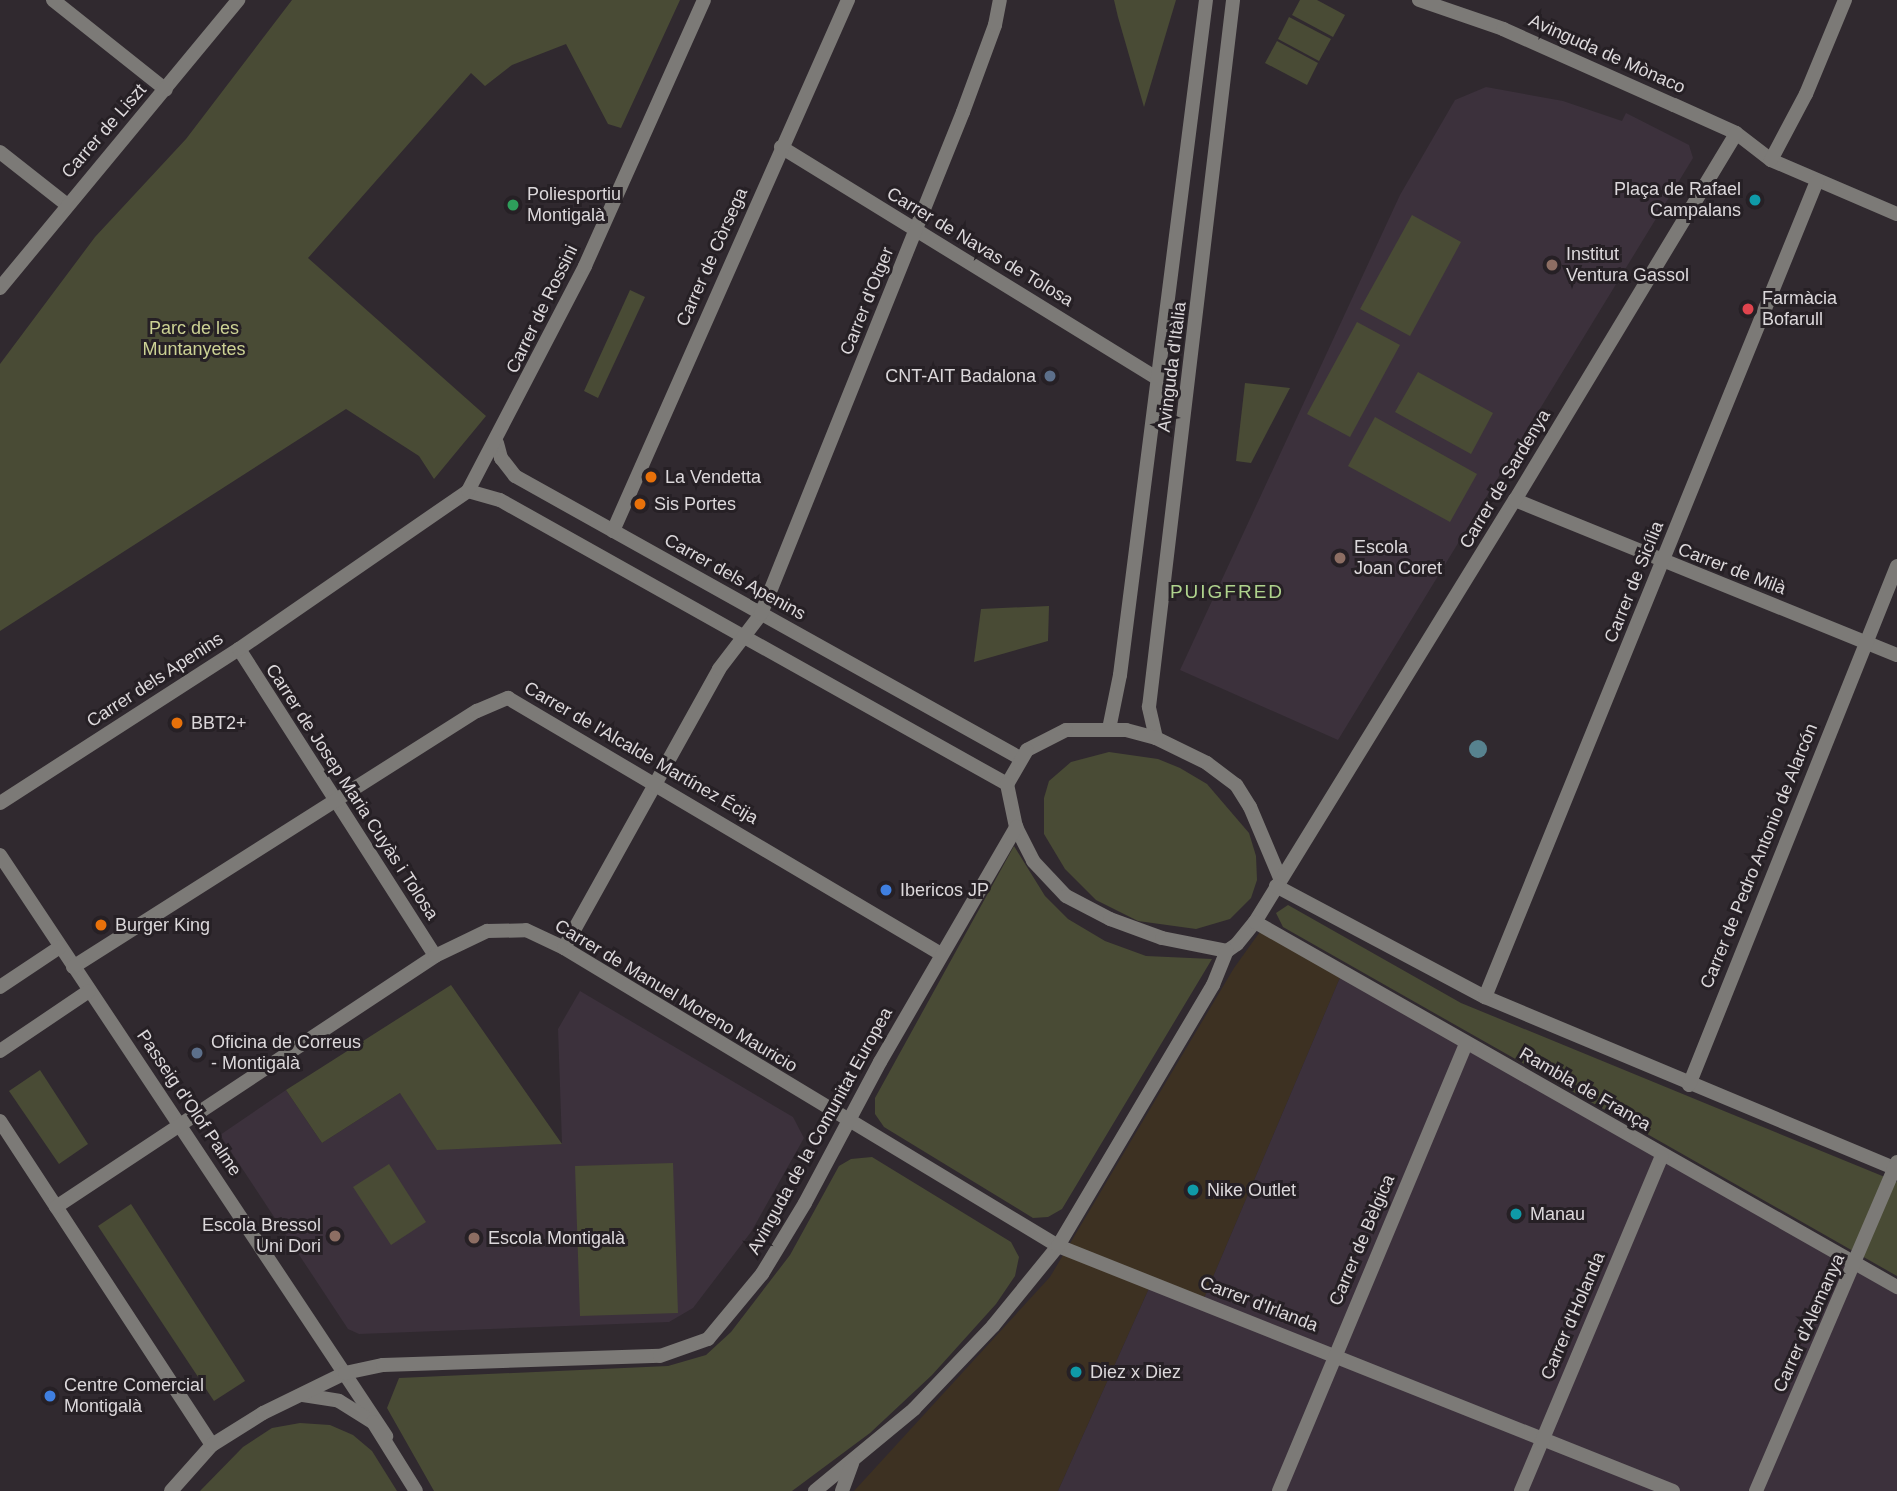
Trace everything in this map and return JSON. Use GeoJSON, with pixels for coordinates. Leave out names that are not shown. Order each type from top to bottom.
{"type":"FeatureCollection","features":[{"type":"Feature","properties":{"kind":"street"},"geometry":{"type":"LineString","coordinates":[[53,0],[166,90]]}},
{"type":"Feature","properties":{"kind":"street","name":"Carrer de Liszt"},"geometry":{"type":"LineString","coordinates":[[0,288],[66,204],[166,90],[238,0]]}},
{"type":"Feature","properties":{"kind":"street","name":"Carrer de Rossini"},"geometry":{"type":"LineString","coordinates":[[497,443],[585,266],[704,0]]}},
{"type":"Feature","properties":{"kind":"street","name":"Carrer de Còrsega"},"geometry":{"type":"LineString","coordinates":[[613,531],[848,0]]}},
{"type":"Feature","properties":{"kind":"street","name":"Carrer d'Otger"},"geometry":{"type":"LineString","coordinates":[[761,614],[916,232],[995,25],[1000,0]]}},
{"type":"Feature","properties":{"kind":"street","name":"Avinguda d'Itàlia"},"geometry":{"type":"LineString","coordinates":[[1109,729],[1120,675],[1206,0]]}},
{"type":"Feature","properties":{"kind":"street","name":"Avinguda d'Itàlia"},"geometry":{"type":"LineString","coordinates":[[1156,738],[1149,707],[1233,0]]}},
{"type":"Feature","properties":{"kind":"street","name":"Avinguda de Mònaco"},"geometry":{"type":"LineString","coordinates":[[1419,0],[1503,29],[1736,133],[1771,160],[1897,214]]}},
{"type":"Feature","properties":{"kind":"street"},"geometry":{"type":"LineString","coordinates":[[1771,160],[1806,94],[1845,0]]}},
{"type":"Feature","properties":{"kind":"street","name":"Carrer de Sardenya"},"geometry":{"type":"LineString","coordinates":[[1278,882],[1515,500],[1736,133]]}},
{"type":"Feature","properties":{"kind":"street","name":"Carrer de Navas de Tolosa"},"geometry":{"type":"LineString","coordinates":[[781,147],[1158,379]]}},
{"type":"Feature","properties":{"kind":"street"},"geometry":{"type":"LineString","coordinates":[[0,152],[66,204]]}},
{"type":"Feature","properties":{"kind":"street","name":"Carrer de Sicília"},"geometry":{"type":"LineString","coordinates":[[1485,997],[1816,181]]}},
{"type":"Feature","properties":{"kind":"street","name":"Carrer dels Apenins"},"geometry":{"type":"LineString","coordinates":[[0,803],[239,649],[468,491],[497,443]]}},
{"type":"Feature","properties":{"kind":"street","name":"Carrer dels Apenins"},"geometry":{"type":"LineString","coordinates":[[497,443],[501,458],[515,476],[1020,758]]}},
{"type":"Feature","properties":{"kind":"street"},"geometry":{"type":"LineString","coordinates":[[468,491],[500,499],[1007,784]]}},
{"type":"Feature","properties":{"kind":"street","name":"Carrer de Milà"},"geometry":{"type":"LineString","coordinates":[[1515,500],[1897,655]]}},
{"type":"Feature","properties":{"kind":"street","name":"Carrer de Pedro Antonio de Alarcón"},"geometry":{"type":"LineString","coordinates":[[1689,1085],[1897,566]]}},
{"type":"Feature","properties":{"kind":"street"},"geometry":{"type":"LineString","coordinates":[[564,948],[653,781],[741,635],[761,614]]}},
{"type":"Feature","properties":{"kind":"street","name":"Carrer de Josep Maria Cuyàs i Tolosa"},"geometry":{"type":"LineString","coordinates":[[239,649],[334,802],[435,956]]}},
{"type":"Feature","properties":{"kind":"street","name":"Carrer de l'Alcalde Martínez Écija"},"geometry":{"type":"LineString","coordinates":[[73,968],[477,711],[508,698],[653,781],[941,954]]}},
{"type":"Feature","properties":{"kind":"street"},"geometry":{"type":"LineString","coordinates":[[815,1491],[852,1463],[953,1369],[1058,1246],[1213,985],[1227,951],[1255,922],[1278,882],[1250,807],[1236,785],[1207,763],[1156,738],[1109,729],[1066,730],[1020,758],[1007,784],[1016,827],[1033,861],[1066,896],[1110,919],[1162,937],[1227,951]]}},
{"type":"Feature","properties":{"kind":"street","name":"Avinguda de la Comunitat Europea"},"geometry":{"type":"LineString","coordinates":[[171,1491],[212,1445],[345,1373],[393,1364],[660,1356],[697,1346],[720,1327],[762,1274],[941,954],[1016,827]]}},
{"type":"Feature","properties":{"kind":"street","name":"Passeig d'Olof Palme"},"geometry":{"type":"LineString","coordinates":[[0,855],[73,968],[182,1124],[386,1436]]}},
{"type":"Feature","properties":{"kind":"street","name":"Rambla de França"},"geometry":{"type":"LineString","coordinates":[[1278,882],[1485,997],[1689,1085],[1896,1167]]}},
{"type":"Feature","properties":{"kind":"street","name":"Rambla de França"},"geometry":{"type":"LineString","coordinates":[[1255,922],[1662,1156],[1897,1287]]}},
{"type":"Feature","properties":{"kind":"street","name":"Carrer de Manuel Moreno Mauricio"},"geometry":{"type":"LineString","coordinates":[[55,1207],[435,956],[487,931],[526,930],[564,948],[847,1122]]}},
{"type":"Feature","properties":{"kind":"street"},"geometry":{"type":"LineString","coordinates":[[0,988],[60,947]]}},
{"type":"Feature","properties":{"kind":"street"},"geometry":{"type":"LineString","coordinates":[[0,1051],[89,991]]}},
{"type":"Feature","properties":{"kind":"street","name":"Carrer de Bèlgica"},"geometry":{"type":"LineString","coordinates":[[1279,1491],[1466,1043]]}},
{"type":"Feature","properties":{"kind":"street"},"geometry":{"type":"LineString","coordinates":[[0,1121],[212,1445]]}},
{"type":"Feature","properties":{"kind":"street","name":"Carrer d'Irlanda"},"geometry":{"type":"LineString","coordinates":[[847,1122],[1058,1246],[1335,1354],[1673,1491]]}},
{"type":"Feature","properties":{"kind":"street","name":"Carrer d'Holanda"},"geometry":{"type":"LineString","coordinates":[[1521,1491],[1662,1156]]}},
{"type":"Feature","properties":{"kind":"street","name":"Carrer d'Alemanya"},"geometry":{"type":"LineString","coordinates":[[1756,1491],[1857,1265],[1896,1167]]}},
{"type":"Feature","properties":{"kind":"street"},"geometry":{"type":"LineString","coordinates":[[300,1395],[323,1395],[353,1406],[386,1436],[416,1491]]}},
{"type":"Feature","properties":{"kind":"street"},"geometry":{"type":"LineString","coordinates":[[842,1491],[852,1463]]}},
{"type":"Feature","properties":{"kind":"shaded area"},"geometry":{"type":"Polygon","coordinates":[[[1486,87],[1563,101],[1622,121],[1626,113],[1689,145],[1693,158],[1338,740],[1180,670],[1400,195],[1455,100],[1486,87]]]}},
{"type":"Feature","properties":{"kind":"shaded area"},"geometry":{"type":"Polygon","coordinates":[[[1262,929],[1342,973],[1202,1303],[1151,1284],[1058,1491],[854,1491],[1050,1277],[1234,968],[1262,929]]]}},
{"type":"Feature","properties":{"kind":"shaded area"},"geometry":{"type":"Polygon","coordinates":[[[1342,973],[1897,1288],[1897,1491],[1058,1491],[1151,1284],[1202,1303],[1342,973]]]}},
{"type":"Feature","properties":{"kind":"shaded area"},"geometry":{"type":"Polygon","coordinates":[[[580,991],[793,1117],[804,1138],[751,1232],[693,1308],[669,1322],[359,1334],[348,1329],[220,1135],[286,1090],[322,1143],[400,1093],[562,1144],[558,1029],[580,991]]]}},
{"type":"Feature","properties":{"kind":"green space","name":"Parc de les Muntanyetes"},"geometry":{"type":"Polygon","coordinates":[[[292,0],[680,0],[621,128],[608,124],[566,44],[512,65],[485,86],[471,73],[308,258],[486,416],[434,479],[419,456],[346,409],[0,631],[0,364],[95,237],[186,139],[292,0]]]}},
{"type":"Feature","properties":{"kind":"green space"},"geometry":{"type":"Polygon","coordinates":[[[1114,0],[1176,0],[1144,107],[1118,17],[1114,0]]]}},
{"type":"Feature","properties":{"kind":"green space"},"geometry":{"type":"Polygon","coordinates":[[[1300,0],[1317,0],[1345,15],[1333,37],[1292,15],[1300,0]]]}},
{"type":"Feature","properties":{"kind":"green space"},"geometry":{"type":"Polygon","coordinates":[[[1289,17],[1331,39],[1319,61],[1278,39],[1289,17]]]}},
{"type":"Feature","properties":{"kind":"green space"},"geometry":{"type":"Polygon","coordinates":[[[1277,41],[1318,63],[1307,85],[1265,63],[1277,41]]]}},
{"type":"Feature","properties":{"kind":"green space"},"geometry":{"type":"Polygon","coordinates":[[[1412,215],[1461,242],[1410,336],[1360,309],[1412,215]]]}},
{"type":"Feature","properties":{"kind":"green space"},"geometry":{"type":"Polygon","coordinates":[[[630,290],[645,297],[598,398],[584,391],[630,290]]]}},
{"type":"Feature","properties":{"kind":"green space"},"geometry":{"type":"Polygon","coordinates":[[[1357,322],[1400,345],[1350,437],[1307,414],[1357,322]]]}},
{"type":"Feature","properties":{"kind":"green space"},"geometry":{"type":"Polygon","coordinates":[[[1418,372],[1493,413],[1471,454],[1395,412],[1418,372]]]}},
{"type":"Feature","properties":{"kind":"green space"},"geometry":{"type":"Polygon","coordinates":[[[1245,383],[1290,388],[1251,463],[1236,461],[1245,383]]]}},
{"type":"Feature","properties":{"kind":"green space"},"geometry":{"type":"Polygon","coordinates":[[[1375,417],[1477,474],[1450,522],[1348,466],[1375,417]]]}},
{"type":"Feature","properties":{"kind":"green space"},"geometry":{"type":"Polygon","coordinates":[[[1049,606],[1048,641],[974,662],[981,609],[1049,606]]]}},
{"type":"Feature","properties":{"kind":"green space"},"geometry":{"type":"Polygon","coordinates":[[[1109,752],[1158,759],[1180,768],[1207,784],[1249,833],[1256,856],[1257,880],[1251,898],[1230,919],[1196,929],[1138,921],[1096,900],[1065,869],[1044,834],[1044,798],[1049,781],[1071,762],[1109,752]]]}},
{"type":"Feature","properties":{"kind":"green space"},"geometry":{"type":"Polygon","coordinates":[[[1014,846],[1045,896],[1068,919],[1105,941],[1146,956],[1212,959],[1062,1209],[1048,1217],[1033,1218],[884,1127],[875,1114],[875,1098],[1014,846]]]}},
{"type":"Feature","properties":{"kind":"green space"},"geometry":{"type":"Polygon","coordinates":[[[1288,905],[1461,1003],[1897,1182],[1897,1276],[1283,927],[1276,913],[1288,905]]]}},
{"type":"Feature","properties":{"kind":"green space"},"geometry":{"type":"Polygon","coordinates":[[[451,985],[562,1144],[437,1150],[400,1093],[322,1143],[286,1090],[451,985]]]}},
{"type":"Feature","properties":{"kind":"green space"},"geometry":{"type":"Polygon","coordinates":[[[40,1070],[88,1144],[59,1164],[9,1091],[40,1070]]]}},
{"type":"Feature","properties":{"kind":"green space"},"geometry":{"type":"Polygon","coordinates":[[[872,1157],[1011,1242],[1019,1257],[1015,1276],[996,1304],[932,1375],[870,1433],[792,1491],[434,1491],[387,1408],[399,1378],[668,1366],[706,1355],[731,1332],[790,1255],[839,1166],[851,1159],[872,1157]]]}},
{"type":"Feature","properties":{"kind":"green space"},"geometry":{"type":"Polygon","coordinates":[[[673,1163],[678,1313],[580,1316],[575,1166],[673,1163]]]}},
{"type":"Feature","properties":{"kind":"green space"},"geometry":{"type":"Polygon","coordinates":[[[389,1164],[426,1222],[391,1245],[353,1187],[389,1164]]]}},
{"type":"Feature","properties":{"kind":"green space"},"geometry":{"type":"Polygon","coordinates":[[[131,1204],[245,1381],[214,1401],[98,1226],[131,1204]]]}},
{"type":"Feature","properties":{"kind":"green space"},"geometry":{"type":"Polygon","coordinates":[[[300,1423],[330,1425],[353,1435],[372,1451],[397,1491],[200,1491],[243,1447],[272,1428],[300,1423]]]}},
{"type":"Feature","properties":{"kind":"water"},"geometry":{"type":"Polygon","coordinates":[[[1474,740],[1482,740],[1487,749],[1485,756],[1474,758],[1469,753],[1469,745],[1474,740]]]}},
{"type":"Feature","properties":{"kind":"place","name":"Plaça de Rafael Campalans"},"geometry":{"type":"Point","coordinates":[1755,200]}},
{"type":"Feature","properties":{"kind":"place","name":"Poliesportiu Montigalà"},"geometry":{"type":"Point","coordinates":[513,205]}},
{"type":"Feature","properties":{"kind":"place","name":"Institut Ventura Gassol"},"geometry":{"type":"Point","coordinates":[1552,265]}},
{"type":"Feature","properties":{"kind":"place","name":"Farmàcia Bofarull"},"geometry":{"type":"Point","coordinates":[1748,309]}},
{"type":"Feature","properties":{"kind":"place","name":"CNT-AIT Badalona"},"geometry":{"type":"Point","coordinates":[1050,376]}},
{"type":"Feature","properties":{"kind":"place","name":"La Vendetta"},"geometry":{"type":"Point","coordinates":[651,477]}},
{"type":"Feature","properties":{"kind":"place","name":"Sis Portes"},"geometry":{"type":"Point","coordinates":[640,504]}},
{"type":"Feature","properties":{"kind":"place","name":"Escola Joan Coret"},"geometry":{"type":"Point","coordinates":[1340,558]}},
{"type":"Feature","properties":{"kind":"place","name":"BBT2+"},"geometry":{"type":"Point","coordinates":[177,723]}},
{"type":"Feature","properties":{"kind":"place","name":"Ibericos JP"},"geometry":{"type":"Point","coordinates":[886,890]}},
{"type":"Feature","properties":{"kind":"place","name":"Burger King"},"geometry":{"type":"Point","coordinates":[101,925]}},
{"type":"Feature","properties":{"kind":"place","name":"Oficina de Correus - Montigalà"},"geometry":{"type":"Point","coordinates":[197,1053]}},
{"type":"Feature","properties":{"kind":"place","name":"Nike Outlet"},"geometry":{"type":"Point","coordinates":[1193,1190]}},
{"type":"Feature","properties":{"kind":"place","name":"Manau"},"geometry":{"type":"Point","coordinates":[1516,1214]}},
{"type":"Feature","properties":{"kind":"place","name":"Escola Bressol Uni Dori"},"geometry":{"type":"Point","coordinates":[335,1236]}},
{"type":"Feature","properties":{"kind":"place","name":"Escola Montigalà"},"geometry":{"type":"Point","coordinates":[474,1238]}},
{"type":"Feature","properties":{"kind":"place","name":"Diez x Diez"},"geometry":{"type":"Point","coordinates":[1076,1372]}},
{"type":"Feature","properties":{"kind":"place","name":"Centre Comercial Montigalà"},"geometry":{"type":"Point","coordinates":[50,1396]}},
{"type":"Feature","properties":{"kind":"district","name":"PUIGFRED"},"geometry":{"type":"Point","coordinates":[1227,592]}}]}
